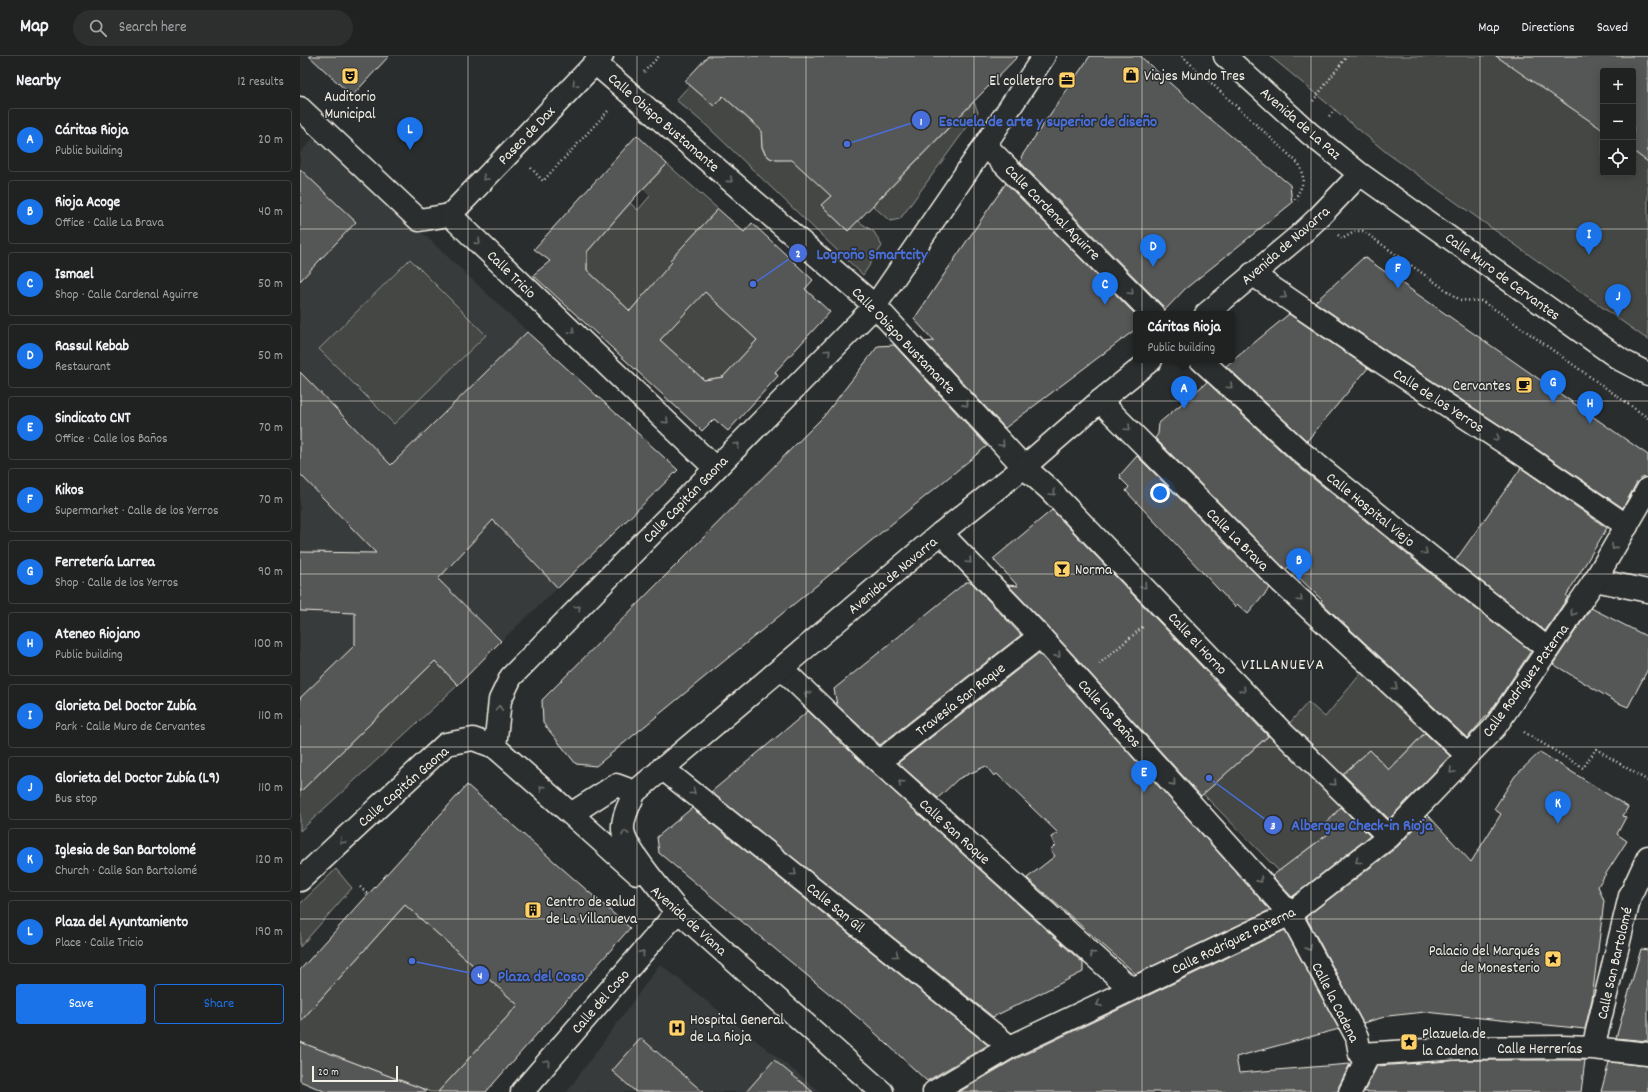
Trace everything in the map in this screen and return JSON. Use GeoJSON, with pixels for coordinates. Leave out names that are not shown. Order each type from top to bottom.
{"type":"FeatureCollection","features":[{"type":"Feature","properties":{"kind":"street","name":"Calle Capitán Gaona"},"geometry":{"type":"LineString","coordinates":[[300,880],[446,744],[473,739],[495,747],[500,700],[511,676],[875,306],[985,146],[1044,56]]}},
{"type":"Feature","properties":{"kind":"street","name":"Avenida de La Paz"},"geometry":{"type":"LineString","coordinates":[[1225,56],[1309,133],[1360,174]]}},
{"type":"Feature","properties":{"kind":"street","name":"Calle Obispo Bustamante"},"geometry":{"type":"LineString","coordinates":[[598,59],[627,90],[875,306],[1024,467]]}},
{"type":"Feature","properties":{"kind":"street","name":"Paseo de Dax"},"geometry":{"type":"LineString","coordinates":[[450,215],[598,59]]}},
{"type":"Feature","properties":{"kind":"street"},"geometry":{"type":"LineString","coordinates":[[300,108],[420,220],[450,215]]}},
{"type":"Feature","properties":{"kind":"street","name":"Calle Cardenal Aguirre"},"geometry":{"type":"LineString","coordinates":[[985,146],[1151,311]]}},
{"type":"Feature","properties":{"kind":"street","name":"Avenida de Navarra"},"geometry":{"type":"LineString","coordinates":[[1209,311],[1319,217],[1360,174]]}},
{"type":"Feature","properties":{"kind":"street","name":"Calle Muro de Cervantes"},"geometry":{"type":"LineString","coordinates":[[1360,174],[1621,360],[1648,374]]}},
{"type":"Feature","properties":{"kind":"street","name":"Calle Tricio"},"geometry":{"type":"LineString","coordinates":[[450,215],[715,468]]}},
{"type":"Feature","properties":{"kind":"street","name":"Calle de los Yerros"},"geometry":{"type":"LineString","coordinates":[[1252,274],[1378,360],[1528,458],[1627,526]]}},
{"type":"Feature","properties":{"kind":"street","name":"Avenida de Navarra"},"geometry":{"type":"LineString","coordinates":[[678,911],[628,845],[623,829],[626,812],[635,792],[941,533],[1024,467],[1100,401],[1147,363]]}},
{"type":"Feature","properties":{"kind":"street","name":"Calle Hospital Viejo"},"geometry":{"type":"LineString","coordinates":[[1204,363],[1301,452],[1448,571],[1548,649]]}},
{"type":"Feature","properties":{"kind":"street","name":"Calle La Brava"},"geometry":{"type":"LineString","coordinates":[[1100,401],[1282,582],[1467,755]]}},
{"type":"Feature","properties":{"kind":"street","name":"Calle el Horno"},"geometry":{"type":"LineString","coordinates":[[1024,467],[1049,489],[1165,608],[1282,732],[1389,837]]}},
{"type":"Feature","properties":{"kind":"street","name":"Calle Rodríguez Paterna"},"geometry":{"type":"LineString","coordinates":[[934,1092],[1010,1046],[1290,914],[1389,837],[1495,727],[1595,580],[1648,489]]}},
{"type":"Feature","properties":{"kind":"street","name":"Calle los Baños"},"geometry":{"type":"LineString","coordinates":[[941,533],[1081,680],[1290,914]]}},
{"type":"Feature","properties":{"kind":"street"},"geometry":{"type":"LineString","coordinates":[[1595,580],[1648,591]]}},
{"type":"Feature","properties":{"kind":"street","name":"Travesía San Roque"},"geometry":{"type":"LineString","coordinates":[[879,762],[1040,636]]}},
{"type":"Feature","properties":{"kind":"street","name":"Calle San Roque"},"geometry":{"type":"LineString","coordinates":[[782,669],[879,762],[1131,989]]}},
{"type":"Feature","properties":{"kind":"street","name":"Avenida de Viana"},"geometry":{"type":"LineString","coordinates":[[495,747],[882,1092]]}},
{"type":"Feature","properties":{"kind":"street","name":"Calle San Gil"},"geometry":{"type":"LineString","coordinates":[[662,768],[1010,1046]]}},
{"type":"Feature","properties":{"kind":"street"},"geometry":{"type":"LineString","coordinates":[[571,814],[616,785],[635,792]]}},
{"type":"Feature","properties":{"kind":"street","name":"Calle San Bartolomé"},"geometry":{"type":"LineString","coordinates":[[1593,1048],[1630,896],[1648,857]]}},
{"type":"Feature","properties":{"kind":"street","name":"Calle del Coso"},"geometry":{"type":"LineString","coordinates":[[522,1092],[678,911]]}},
{"type":"Feature","properties":{"kind":"street","name":"Calle la Cadena"},"geometry":{"type":"LineString","coordinates":[[1290,914],[1357,1037],[1360,1054],[1365,1062],[1350,1092]]}},
{"type":"Feature","properties":{"kind":"street","name":"Calle Herrerías"},"geometry":{"type":"LineString","coordinates":[[1360,1054],[1461,1048],[1562,1047],[1593,1048],[1648,1054]]}},
{"type":"Feature","properties":{"kind":"path"},"geometry":{"type":"LineString","coordinates":[[512,149],[543,181],[659,56]]}},
{"type":"Feature","properties":{"kind":"path"},"geometry":{"type":"LineString","coordinates":[[1182,56],[1299,164],[1304,175],[1301,188],[1295,199],[1319,217],[1342,239],[1356,230],[1363,231],[1460,300],[1481,301],[1648,418]]}},
{"type":"Feature","properties":{"kind":"path"},"geometry":{"type":"LineString","coordinates":[[1312,103],[1347,56]]}},
{"type":"Feature","properties":{"kind":"path"},"geometry":{"type":"LineString","coordinates":[[1081,680],[1165,608]]}},
{"type":"Feature","properties":{"kind":"path"},"geometry":{"type":"LineString","coordinates":[[1501,718],[1583,768],[1596,749],[1648,781]]}},
{"type":"Feature","properties":{"kind":"path"},"geometry":{"type":"LineString","coordinates":[[360,887],[368,894]]}},
{"type":"Feature","properties":{"kind":"shaded area"},"geometry":{"type":"Polygon","coordinates":[[[1270,56],[1648,56],[1648,340],[1387,153],[1270,56]]]}},
{"type":"Feature","properties":{"kind":"shaded area"},"geometry":{"type":"Polygon","coordinates":[[[690,85],[714,106],[723,96],[764,134],[762,147],[767,156],[771,159],[777,160],[790,157],[831,196],[821,205],[848,231],[858,221],[874,232],[882,246],[863,275],[707,126],[676,100],[690,85]]]}},
{"type":"Feature","properties":{"kind":"shaded area"},"geometry":{"type":"Polygon","coordinates":[[[974,102],[978,112],[900,219],[890,221],[873,206],[974,102]]]}},
{"type":"Feature","properties":{"kind":"shaded area"},"geometry":{"type":"Polygon","coordinates":[[[317,134],[678,470],[558,588],[501,641],[458,685],[300,831],[300,153],[317,134]]]}},
{"type":"Feature","properties":{"kind":"shaded area"},"geometry":{"type":"Polygon","coordinates":[[[667,164],[718,209],[671,260],[757,340],[723,377],[704,380],[660,340],[680,318],[649,289],[630,311],[587,270],[587,252],[630,203],[638,210],[650,196],[643,189],[667,164]]]}},
{"type":"Feature","properties":{"kind":"shaded area"},"geometry":{"type":"Polygon","coordinates":[[[410,259],[486,335],[394,424],[319,349],[410,259]]]}},
{"type":"Feature","properties":{"kind":"shaded area"},"geometry":{"type":"Polygon","coordinates":[[[435,661],[458,685],[300,831],[300,792],[435,661]]]}},
{"type":"Feature","properties":{"kind":"shaded area"},"geometry":{"type":"Polygon","coordinates":[[[1363,671],[1428,729],[1389,770],[1370,750],[1338,778],[1287,726],[1308,702],[1325,717],[1363,671]]]}},
{"type":"Feature","properties":{"kind":"shaded area"},"geometry":{"type":"Polygon","coordinates":[[[1271,734],[1345,802],[1325,824],[1338,836],[1314,844],[1279,871],[1203,794],[1271,734]]]}},
{"type":"Feature","properties":{"kind":"shaded area"},"geometry":{"type":"Polygon","coordinates":[[[336,869],[352,888],[300,947],[300,904],[336,869]]]}},
{"type":"Feature","properties":{"kind":"shaded area"},"geometry":{"type":"Polygon","coordinates":[[[405,905],[518,1005],[438,1092],[431,1092],[300,1042],[300,1022],[405,905]]]}},
{"type":"Feature","properties":{"kind":"shaded area","name":"Hospital General de La Rioja"},"geometry":{"type":"Polygon","coordinates":[[[660,964],[821,1092],[567,1092],[660,964]]]}},
{"type":"Feature","properties":{"kind":"building","name":"Auditorio Municipal"},"geometry":{"type":"Polygon","coordinates":[[[309,56],[389,56],[352,96],[309,56]]]}},
{"type":"Feature","properties":{"kind":"building"},"geometry":{"type":"Polygon","coordinates":[[[708,56],[1018,56],[848,231],[821,205],[831,196],[792,160],[776,160],[770,158],[765,153],[762,147],[761,130],[723,96],[714,106],[685,81],[708,56]]]}},
{"type":"Feature","properties":{"kind":"building"},"geometry":{"type":"Polygon","coordinates":[[[1090,56],[1140,56],[1201,111],[1290,185],[1292,203],[1185,289],[1165,310],[1162,305],[1020,162],[1022,159],[1021,157],[1090,56]]]}},
{"type":"Feature","properties":{"kind":"building"},"geometry":{"type":"Polygon","coordinates":[[[1496,56],[1648,56],[1648,162],[1636,153],[1636,68],[1600,68],[1600,128],[1496,56]]]}},
{"type":"Feature","properties":{"kind":"building"},"geometry":{"type":"Polygon","coordinates":[[[637,135],[667,164],[636,196],[587,252],[587,270],[630,311],[672,262],[670,260],[718,209],[744,232],[752,223],[813,280],[805,289],[830,312],[775,372],[778,376],[728,431],[714,419],[702,431],[533,275],[550,261],[534,249],[637,135]],[[705,292],[660,340],[704,380],[723,377],[757,340],[705,292]]]}},
{"type":"Feature","properties":{"kind":"building"},"geometry":{"type":"Polygon","coordinates":[[[300,169],[356,222],[300,281],[300,169]]]}},
{"type":"Feature","properties":{"kind":"building"},"geometry":{"type":"Polygon","coordinates":[[[1006,183],[1133,312],[1133,331],[1005,428],[925,342],[934,341],[914,319],[1006,183]]]}},
{"type":"Feature","properties":{"kind":"building"},"geometry":{"type":"Polygon","coordinates":[[[1364,257],[1648,455],[1648,477],[1642,478],[1637,482],[1623,508],[1315,302],[1364,257]]]}},
{"type":"Feature","properties":{"kind":"building"},"geometry":{"type":"Polygon","coordinates":[[[1289,314],[1368,368],[1307,441],[1226,366],[1230,363],[1235,363],[1235,359],[1289,314]]]}},
{"type":"Feature","properties":{"kind":"building"},"geometry":{"type":"Polygon","coordinates":[[[527,332],[678,470],[558,588],[493,520],[438,579],[501,641],[458,685],[435,661],[300,792],[300,698],[355,645],[355,613],[300,611],[300,552],[376,553],[300,474],[300,372],[391,465],[527,332]]]}},
{"type":"Feature","properties":{"kind":"building"},"geometry":{"type":"Polygon","coordinates":[[[894,345],[987,446],[596,766],[576,764],[543,723],[542,700],[824,416],[878,346],[894,345]]]}},
{"type":"Feature","properties":{"kind":"building"},"geometry":{"type":"Polygon","coordinates":[[[1207,382],[1293,462],[1440,581],[1531,651],[1490,712],[1467,738],[1321,602],[1322,600],[1288,567],[1286,570],[1155,438],[1158,434],[1159,423],[1207,382]]]}},
{"type":"Feature","properties":{"kind":"building"},"geometry":{"type":"Polygon","coordinates":[[[1137,456],[1270,588],[1248,614],[1237,604],[1235,607],[1126,491],[1129,487],[1120,478],[1120,475],[1137,456]]]}},
{"type":"Feature","properties":{"kind":"building"},"geometry":{"type":"Polygon","coordinates":[[[1521,468],[1607,528],[1566,596],[1568,597],[1545,631],[1455,561],[1521,468]]]}},
{"type":"Feature","properties":{"kind":"building"},"geometry":{"type":"Polygon","coordinates":[[[1052,510],[1268,736],[1201,796],[1049,628],[1008,585],[1018,586],[993,559],[1052,510]]]}},
{"type":"Feature","properties":{"kind":"building"},"geometry":{"type":"Polygon","coordinates":[[[966,582],[971,582],[1021,635],[880,745],[837,705],[834,689],[966,582]]]}},
{"type":"Feature","properties":{"kind":"building"},"geometry":{"type":"Polygon","coordinates":[[[1591,608],[1648,637],[1648,669],[1628,707],[1616,702],[1553,664],[1591,608]]]}},
{"type":"Feature","properties":{"kind":"building"},"geometry":{"type":"Polygon","coordinates":[[[1039,653],[1270,910],[1136,974],[1027,878],[1055,856],[1050,850],[1055,845],[1051,837],[1058,833],[997,774],[994,776],[986,766],[958,779],[938,798],[898,763],[1039,653]]]}},
{"type":"Feature","properties":{"kind":"building"},"geometry":{"type":"Polygon","coordinates":[[[808,711],[871,771],[1083,963],[1083,972],[993,1017],[711,792],[808,711]]]}},
{"type":"Feature","properties":{"kind":"building"},"geometry":{"type":"Polygon","coordinates":[[[1425,733],[1450,756],[1389,819],[1343,774],[1370,750],[1389,770],[1425,733]]]}},
{"type":"Feature","properties":{"kind":"building"},"geometry":{"type":"Polygon","coordinates":[[[1540,752],[1628,807],[1623,816],[1626,817],[1617,834],[1627,841],[1598,886],[1604,901],[1592,999],[1585,1029],[1425,1012],[1388,1016],[1363,1023],[1306,917],[1397,847],[1428,815],[1471,862],[1501,814],[1494,809],[1515,776],[1540,752]]]}},
{"type":"Feature","properties":{"kind":"building","name":"Centro de salud de La Villanueva"},"geometry":{"type":"Polygon","coordinates":[[[467,785],[630,928],[486,1092],[438,1092],[518,1005],[405,905],[300,1022],[300,970],[467,785]]]}},
{"type":"Feature","properties":{"kind":"building"},"geometry":{"type":"Polygon","coordinates":[[[1341,807],[1370,836],[1292,897],[1272,876],[1332,831],[1325,825],[1341,807]]]}},
{"type":"Feature","properties":{"kind":"building"},"geometry":{"type":"Polygon","coordinates":[[[692,808],[988,1045],[927,1081],[861,1020],[659,853],[657,837],[692,808]]]}},
{"type":"Feature","properties":{"kind":"building"},"geometry":{"type":"Polygon","coordinates":[[[1285,930],[1339,1029],[1236,1057],[1239,1073],[1350,1064],[1339,1086],[1338,1092],[959,1092],[1013,1060],[1285,930]]]}},
{"type":"Feature","properties":{"kind":"building"},"geometry":{"type":"Polygon","coordinates":[[[1641,949],[1648,950],[1648,1041],[1616,1038],[1641,949]]]}},
{"type":"Feature","properties":{"kind":"building","name":"Hospital General de La Rioja"},"geometry":{"type":"Polygon","coordinates":[[[641,1038],[703,1092],[636,1092],[612,1071],[641,1038]]]}},
{"type":"Feature","properties":{"kind":"building"},"geometry":{"type":"Polygon","coordinates":[[[300,1042],[426,1090],[426,1092],[326,1092],[300,1081],[300,1042]]]}},
{"type":"Feature","properties":{"kind":"building","name":"Hospital General de La Rioja"},"geometry":{"type":"Polygon","coordinates":[[[774,1060],[813,1092],[746,1092],[774,1060]]]}},
{"type":"Feature","properties":{"kind":"building"},"geometry":{"type":"Polygon","coordinates":[[[1461,1060],[1585,1060],[1581,1092],[1364,1092],[1377,1066],[1461,1060]]]}},
{"type":"Feature","properties":{"kind":"building"},"geometry":{"type":"Polygon","coordinates":[[[1609,1062],[1648,1066],[1648,1092],[1601,1092],[1609,1062]]]}},
{"type":"Feature","properties":{"kind":"place","name":"Viajes Mundo Tres"},"geometry":{"type":"Point","coordinates":[1131,75]}},
{"type":"Feature","properties":{"kind":"place","name":"Auditorio Municipal"},"geometry":{"type":"Point","coordinates":[350,76]}},
{"type":"Feature","properties":{"kind":"place","name":"El colletero"},"geometry":{"type":"Point","coordinates":[1067,80]}},
{"type":"Feature","properties":{"kind":"place","name":"Escuela de arte y superior de diseño"},"geometry":{"type":"Point","coordinates":[847,144]}},
{"type":"Feature","properties":{"kind":"place","name":"Plaza del Ayuntamiento"},"geometry":{"type":"Point","coordinates":[410,150]}},
{"type":"Feature","properties":{"kind":"place","name":"Glorieta Del Doctor Zubía"},"geometry":{"type":"Point","coordinates":[1589,255]}},
{"type":"Feature","properties":{"kind":"place","name":"Rassul Kebab"},"geometry":{"type":"Point","coordinates":[1153,267]}},
{"type":"Feature","properties":{"kind":"place","name":"Logroño Smartcity"},"geometry":{"type":"Point","coordinates":[753,284]}},
{"type":"Feature","properties":{"kind":"place","name":"Kikos"},"geometry":{"type":"Point","coordinates":[1398,289]}},
{"type":"Feature","properties":{"kind":"place","name":"Ismael"},"geometry":{"type":"Point","coordinates":[1105,305]}},
{"type":"Feature","properties":{"kind":"place","name":"Glorieta del Doctor Zubía (L9)"},"geometry":{"type":"Point","coordinates":[1618,317]}},
{"type":"Feature","properties":{"kind":"place","name":"Cervantes"},"geometry":{"type":"Point","coordinates":[1524,385]}},
{"type":"Feature","properties":{"kind":"place","name":"Ferretería Larrea"},"geometry":{"type":"Point","coordinates":[1553,403]}},
{"type":"Feature","properties":{"kind":"place","name":"Cáritas Rioja"},"geometry":{"type":"Point","coordinates":[1184,409]}},
{"type":"Feature","properties":{"kind":"place","name":"Ateneo Riojano"},"geometry":{"type":"Point","coordinates":[1590,424]}},
{"type":"Feature","properties":{"kind":"place","name":"Norma"},"geometry":{"type":"Point","coordinates":[1062,569]}},
{"type":"Feature","properties":{"kind":"place","name":"Rioja Acoge"},"geometry":{"type":"Point","coordinates":[1299,581]}},
{"type":"Feature","properties":{"kind":"place","name":"Albergue Check-in Rioja"},"geometry":{"type":"Point","coordinates":[1209,778]}},
{"type":"Feature","properties":{"kind":"place","name":"Sindicato CNT"},"geometry":{"type":"Point","coordinates":[1144,793]}},
{"type":"Feature","properties":{"kind":"place","name":"Iglesia de San Bartolomé"},"geometry":{"type":"Point","coordinates":[1558,824]}},
{"type":"Feature","properties":{"kind":"place","name":"Centro de salud de La Villanueva"},"geometry":{"type":"Point","coordinates":[533,910]}},
{"type":"Feature","properties":{"kind":"place","name":"Palacio del Marqués de Monesterio"},"geometry":{"type":"Point","coordinates":[1553,959]}},
{"type":"Feature","properties":{"kind":"place","name":"Plaza del Coso"},"geometry":{"type":"Point","coordinates":[412,961]}},
{"type":"Feature","properties":{"kind":"place","name":"Hospital General de La Rioja"},"geometry":{"type":"Point","coordinates":[677,1028]}},
{"type":"Feature","properties":{"kind":"place","name":"Plazuela de la Cadena"},"geometry":{"type":"Point","coordinates":[1409,1042]}},
{"type":"Feature","properties":{"kind":"district","name":"VILLANUEVA"},"geometry":{"type":"Point","coordinates":[1283,663]}}]}
